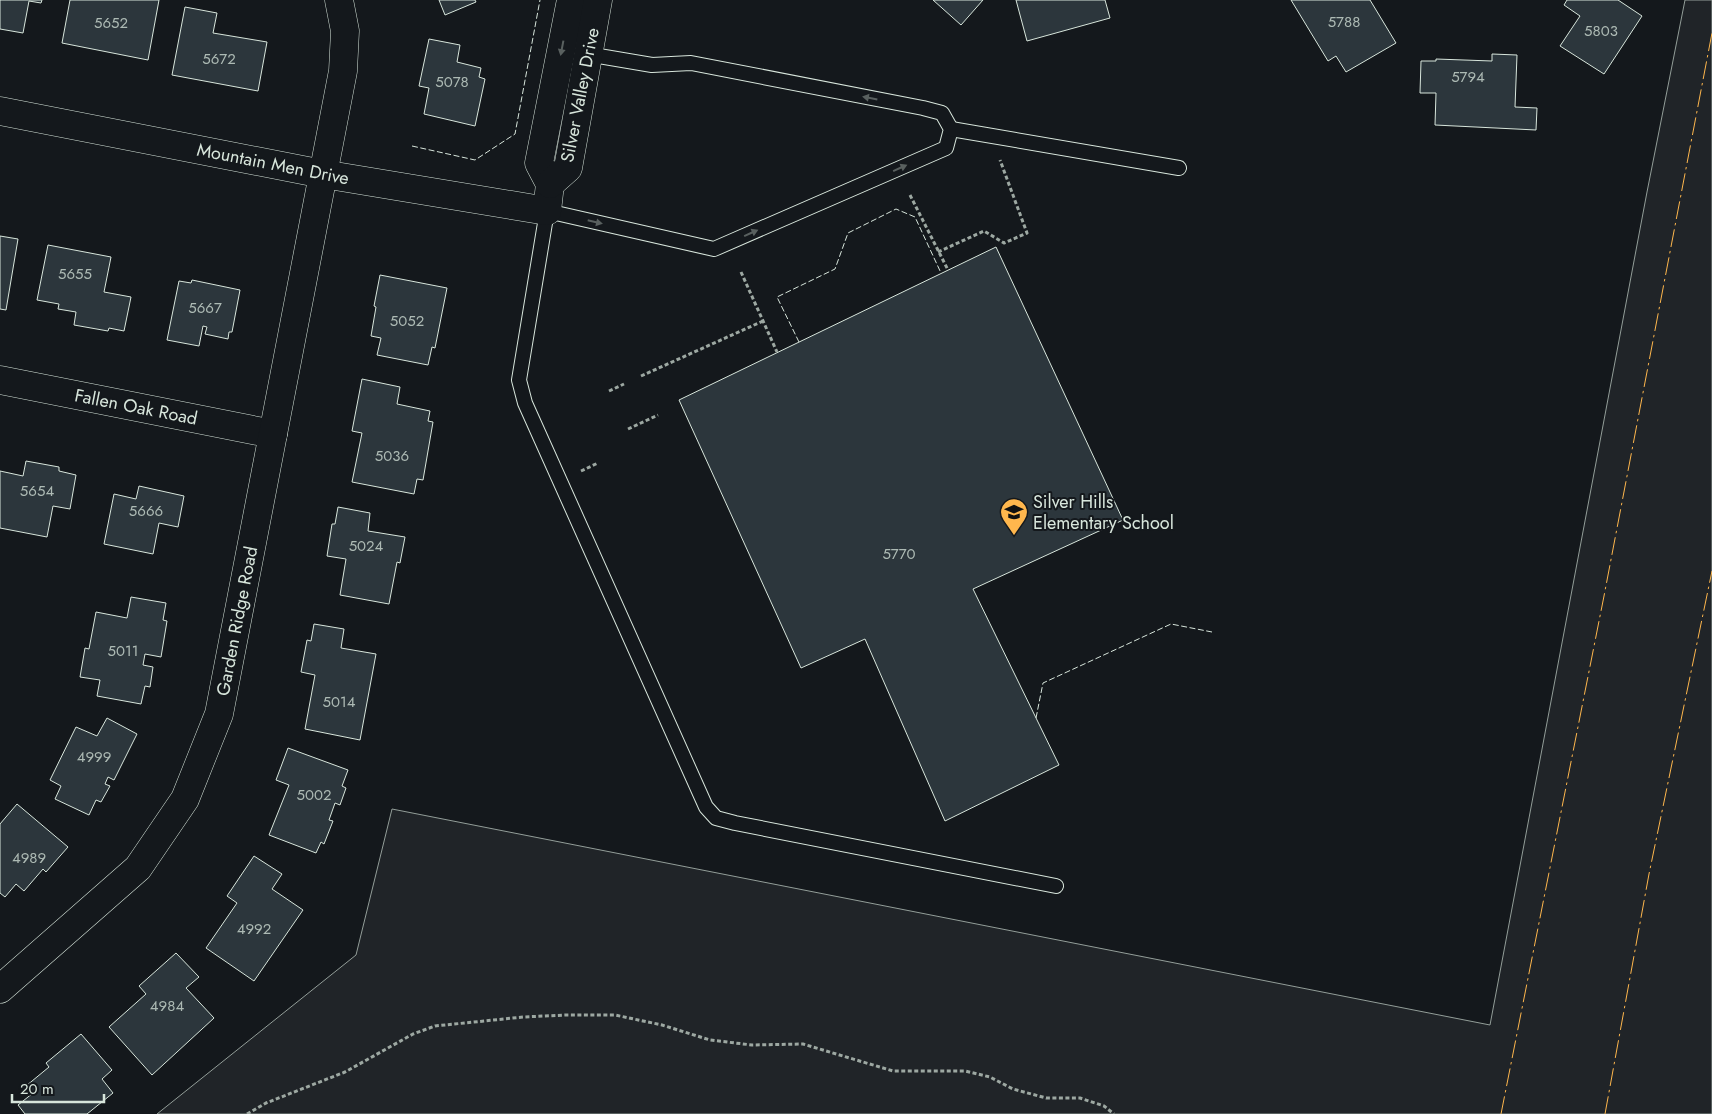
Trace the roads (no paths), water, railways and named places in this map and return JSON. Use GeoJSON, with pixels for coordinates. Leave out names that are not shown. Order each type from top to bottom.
{"type":"FeatureCollection","features":[{"type":"Feature","properties":{"kind":"street","name":"Garden Ridge Road"},"geometry":{"type":"LineString","coordinates":[[0,989],[138,868],[185,799],[219,714],[343,71],[345,31],[339,0]]}},
{"type":"Feature","properties":{"kind":"street","name":"Silver Valley Drive"},"geometry":{"type":"LineString","coordinates":[[547,211],[550,184],[539,163],[571,0]]}},
{"type":"Feature","properties":{"kind":"street","name":"Silver Valley Drive"},"geometry":{"type":"LineString","coordinates":[[550,184],[568,168],[598,0]]}},
{"type":"Feature","properties":{"kind":"street","name":"Mountain Men Drive"},"geometry":{"type":"LineString","coordinates":[[0,111],[323,174],[547,211]]}},
{"type":"Feature","properties":{"kind":"street","name":"Fallen Oak Road"},"geometry":{"type":"LineString","coordinates":[[0,380],[273,434]]}},
{"type":"Feature","properties":{"kind":"lane"},"geometry":{"type":"LineString","coordinates":[[587,54],[652,65],[691,63],[923,108],[942,113],[952,129],[1179,168]]}},
{"type":"Feature","properties":{"kind":"lane"},"geometry":{"type":"LineString","coordinates":[[952,129],[946,148],[714,249],[547,211],[519,380],[525,403],[706,807],[716,818],[1056,886]]}},
{"type":"Feature","properties":{"kind":"place","name":"Silver Hills Elementary School"},"geometry":{"type":"Point","coordinates":[1014,536]}}]}
